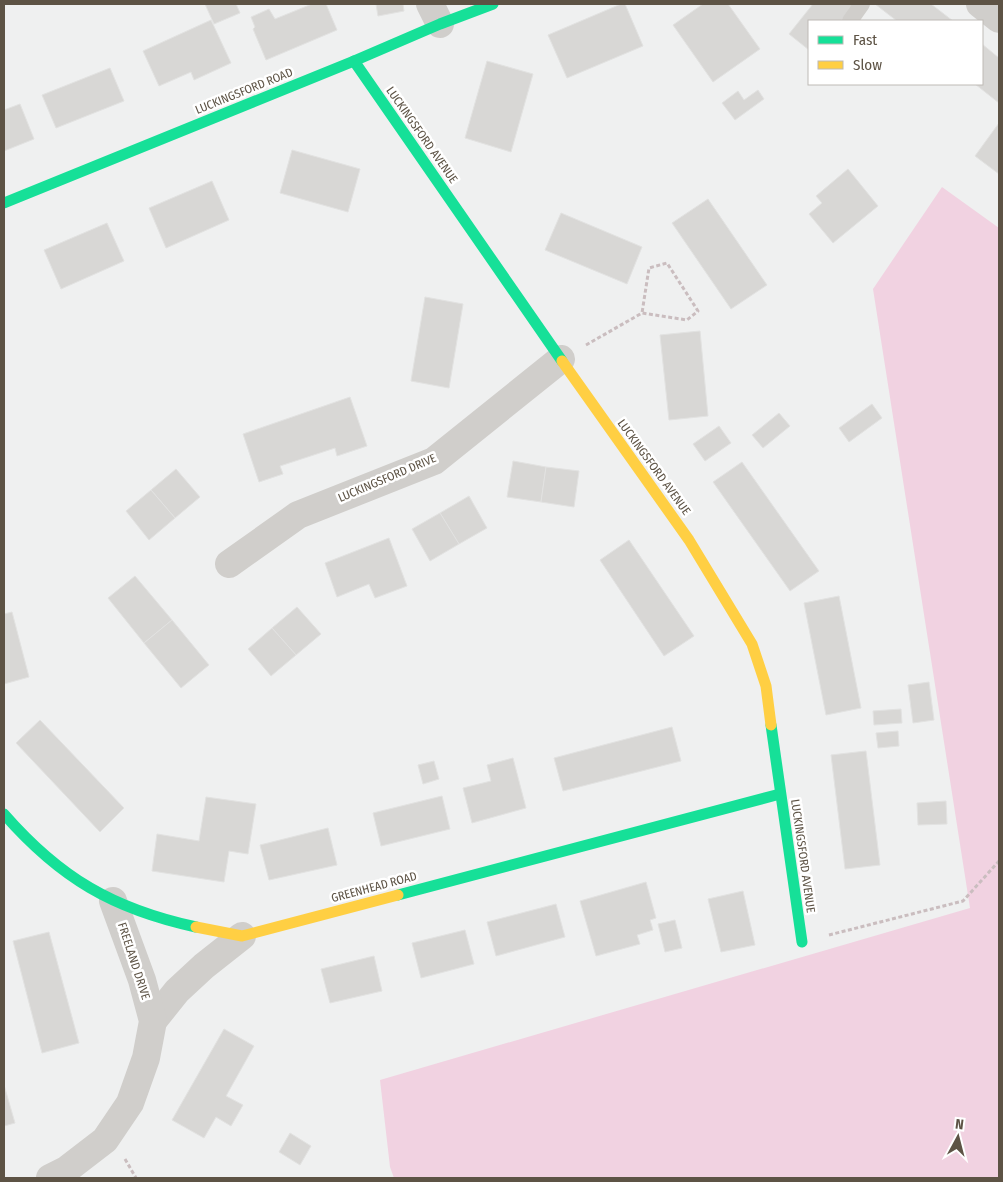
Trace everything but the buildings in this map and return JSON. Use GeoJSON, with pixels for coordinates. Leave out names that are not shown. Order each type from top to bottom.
{"type":"FeatureCollection","features":[{"type":"Feature","properties":{"kind":"street","name":"LUCKINGSFORD ROAD"},"geometry":{"type":"LineString","coordinates":[[4,203],[354,62],[435,14],[494,4]]}},
{"type":"Feature","properties":{"kind":"street"},"geometry":{"type":"LineString","coordinates":[[980,4],[999,19]]}},
{"type":"Feature","properties":{"kind":"street","name":"LUCKINGSFORD AVENUE"},"geometry":{"type":"LineString","coordinates":[[354,62],[689,540],[752,644],[766,686],[802,942]]}},
{"type":"Feature","properties":{"kind":"street","name":"LUCKINGSFORD DRIVE"},"geometry":{"type":"LineString","coordinates":[[229,564],[298,514],[434,461],[561,359]]}},
{"type":"Feature","properties":{"kind":"street","name":"GREENHEAD ROAD"},"geometry":{"type":"LineString","coordinates":[[4,814],[36,848],[78,881],[114,901],[140,912],[242,936],[780,794]]}},
{"type":"Feature","properties":{"kind":"street","name":"FREELAND DRIVE"},"geometry":{"type":"LineString","coordinates":[[50,1178],[66,1170],[105,1140],[130,1102],[146,1058],[153,1021],[142,980],[114,901]]}},
{"type":"Feature","properties":{"kind":"street","name":"FREELAND DRIVE"},"geometry":{"type":"LineString","coordinates":[[153,1021],[177,991],[204,966],[242,936]]}},
{"type":"Feature","properties":{"kind":"lane"},"geometry":{"type":"LineString","coordinates":[[851,20],[862,4]]}},
{"type":"Feature","properties":{"kind":"path"},"geometry":{"type":"LineString","coordinates":[[561,359],[642,313],[687,320],[698,311],[667,263],[649,268],[642,313]]}},
{"type":"Feature","properties":{"kind":"path"},"geometry":{"type":"LineString","coordinates":[[802,942],[963,901],[999,861]]}},
{"type":"Feature","properties":{"kind":"shaded area"},"geometry":{"type":"Polygon","coordinates":[[[942,187],[999,228],[999,1178],[394,1178],[390,1167],[380,1080],[970,908],[873,289],[942,187]]]}},
{"type":"Feature","properties":{"kind":"traffic: fast"},"geometry":{"type":"LineString","coordinates":[[4,203],[493,4]]}},
{"type":"Feature","properties":{"kind":"traffic: fast"},"geometry":{"type":"LineString","coordinates":[[354,61],[562,361]]}},
{"type":"Feature","properties":{"kind":"traffic: fast"},"geometry":{"type":"LineString","coordinates":[[771,725],[802,942]]}},
{"type":"Feature","properties":{"kind":"traffic: fast"},"geometry":{"type":"LineString","coordinates":[[398,895],[780,794]]}},
{"type":"Feature","properties":{"kind":"traffic: fast"},"geometry":{"type":"LineString","coordinates":[[4,814],[46,856],[90,888],[139,911],[196,927]]}},
{"type":"Feature","properties":{"kind":"traffic: slow"},"geometry":{"type":"LineString","coordinates":[[562,361],[689,540],[752,644],[766,686],[771,725]]}},
{"type":"Feature","properties":{"kind":"traffic: slow"},"geometry":{"type":"LineString","coordinates":[[196,927],[242,936],[398,895]]}}]}
